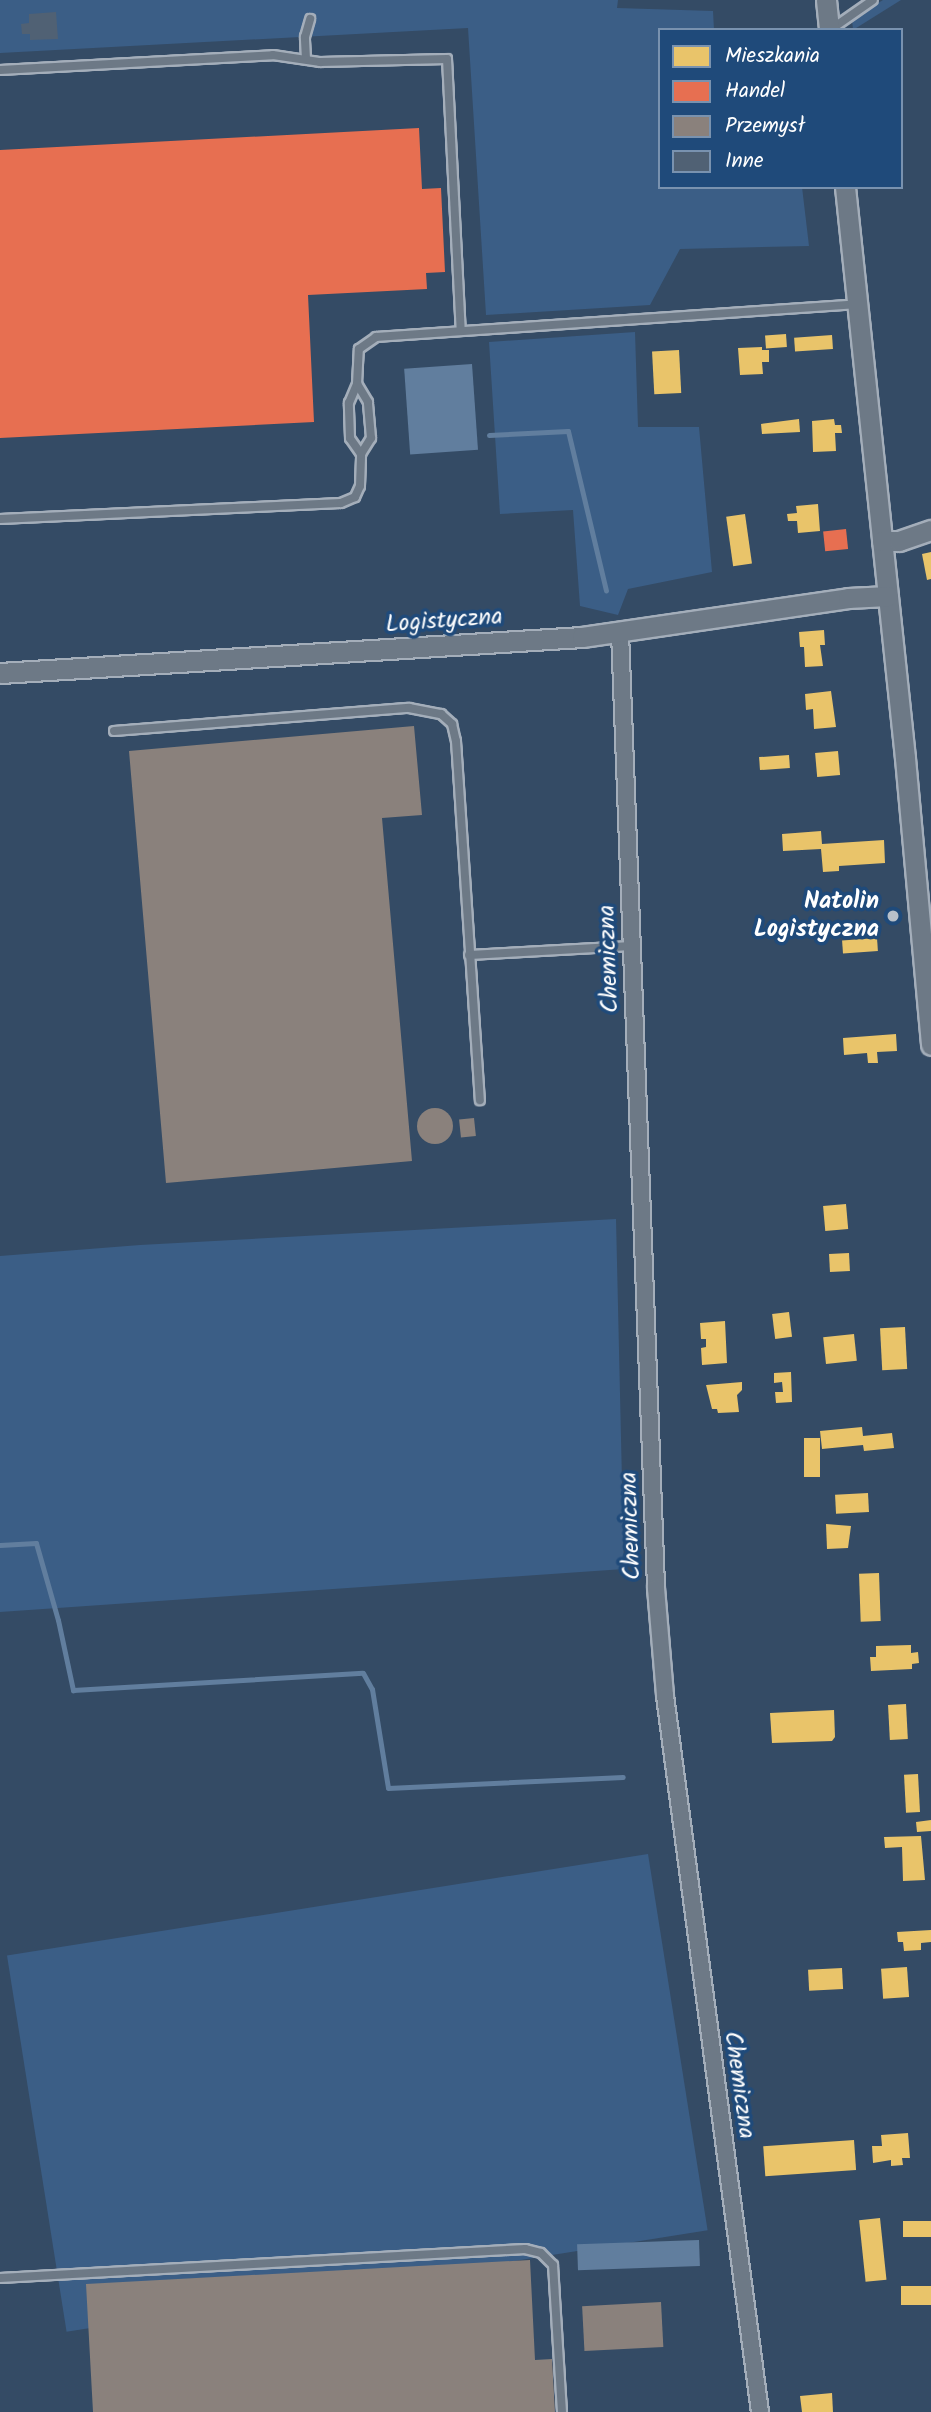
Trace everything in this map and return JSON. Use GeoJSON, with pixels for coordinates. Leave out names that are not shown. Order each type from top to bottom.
{"type":"FeatureCollection","features":[{"type":"Feature","properties":{"kind":"street"},"geometry":{"type":"LineString","coordinates":[[826,0],[830,28]]}},
{"type":"Feature","properties":{"kind":"street"},"geometry":{"type":"LineString","coordinates":[[845,189],[931,1045]]}},
{"type":"Feature","properties":{"kind":"street"},"geometry":{"type":"LineString","coordinates":[[882,541],[899,541],[931,530]]}},
{"type":"Feature","properties":{"kind":"street","name":"Logistyczna"},"geometry":{"type":"LineString","coordinates":[[0,673],[582,637],[848,598],[888,596]]}},
{"type":"Feature","properties":{"kind":"street","name":"Chemiczna"},"geometry":{"type":"LineString","coordinates":[[620,632],[656,1588],[664,1682],[760,2412]]}},
{"type":"Feature","properties":{"kind":"lane"},"geometry":{"type":"LineString","coordinates":[[833,28],[872,0]]}},
{"type":"Feature","properties":{"kind":"lane"},"geometry":{"type":"LineString","coordinates":[[306,59],[305,37],[310,19]]}},
{"type":"Feature","properties":{"kind":"lane"},"geometry":{"type":"LineString","coordinates":[[0,70],[273,55],[306,59],[447,59],[461,331]]}},
{"type":"Feature","properties":{"kind":"lane"},"geometry":{"type":"LineString","coordinates":[[361,454],[350,438],[349,404],[356,383],[359,349],[376,337],[858,304]]}},
{"type":"Feature","properties":{"kind":"lane"},"geometry":{"type":"LineString","coordinates":[[0,519],[341,503],[355,497],[360,486],[361,454],[371,438],[368,402],[356,383]]}},
{"type":"Feature","properties":{"kind":"lane"},"geometry":{"type":"LineString","coordinates":[[114,731],[410,708],[441,714],[452,724],[456,741],[480,1100]]}},
{"type":"Feature","properties":{"kind":"lane"},"geometry":{"type":"LineString","coordinates":[[470,955],[632,946]]}},
{"type":"Feature","properties":{"kind":"lane"},"geometry":{"type":"LineString","coordinates":[[0,2278],[525,2249],[541,2253],[553,2266],[562,2412]]}},
{"type":"Feature","properties":{"kind":"shaded area"},"geometry":{"type":"Polygon","coordinates":[[[0,0],[618,0],[617,8],[713,11],[714,28],[658,28],[658,189],[802,189],[809,246],[680,249],[650,305],[486,315],[468,28],[0,53],[0,0]]]}},
{"type":"Feature","properties":{"kind":"shaded area"},"geometry":{"type":"Polygon","coordinates":[[[883,0],[901,0],[856,28],[853,28],[852,19],[883,0]]]}},
{"type":"Feature","properties":{"kind":"shaded area"},"geometry":{"type":"Polygon","coordinates":[[[635,332],[638,427],[699,427],[712,572],[628,589],[618,615],[580,606],[573,510],[500,514],[489,342],[635,332]]]}},
{"type":"Feature","properties":{"kind":"shaded area"},"geometry":{"type":"Polygon","coordinates":[[[472,364],[478,450],[410,455],[404,369],[472,364]]]}},
{"type":"Feature","properties":{"kind":"shaded area"},"geometry":{"type":"Polygon","coordinates":[[[616,1219],[624,1569],[0,1612],[0,1256],[140,1245],[616,1219]]]}},
{"type":"Feature","properties":{"kind":"shaded area"},"geometry":{"type":"Polygon","coordinates":[[[648,1854],[708,2230],[67,2332],[7,1956],[648,1854]]]}},
{"type":"Feature","properties":{"kind":"shaded area"},"geometry":{"type":"Polygon","coordinates":[[[699,2240],[700,2266],[578,2270],[577,2244],[699,2240]]]}},
{"type":"Feature","properties":{"kind":"building: Mieszkania"},"geometry":{"type":"Polygon","coordinates":[[[786,334],[787,347],[766,348],[765,335],[786,334]]]}},
{"type":"Feature","properties":{"kind":"building: Mieszkania"},"geometry":{"type":"Polygon","coordinates":[[[832,335],[833,349],[795,352],[794,338],[832,335]]]}},
{"type":"Feature","properties":{"kind":"building: Mieszkania"},"geometry":{"type":"Polygon","coordinates":[[[762,347],[762,350],[769,350],[769,362],[762,362],[763,374],[740,375],[738,348],[762,347]]]}},
{"type":"Feature","properties":{"kind":"building: Mieszkania"},"geometry":{"type":"Polygon","coordinates":[[[679,350],[681,393],[654,394],[652,351],[679,350]]]}},
{"type":"Feature","properties":{"kind":"building: Mieszkania"},"geometry":{"type":"Polygon","coordinates":[[[799,419],[800,432],[762,434],[761,424],[799,419]]]}},
{"type":"Feature","properties":{"kind":"building: Mieszkania"},"geometry":{"type":"Polygon","coordinates":[[[834,419],[835,425],[841,425],[842,433],[835,433],[836,451],[813,452],[812,421],[834,419]]]}},
{"type":"Feature","properties":{"kind":"building: Mieszkania"},"geometry":{"type":"Polygon","coordinates":[[[818,504],[820,531],[798,533],[797,521],[788,521],[787,514],[797,513],[796,506],[818,504]]]}},
{"type":"Feature","properties":{"kind":"building: Mieszkania"},"geometry":{"type":"Polygon","coordinates":[[[745,514],[752,564],[733,566],[726,517],[745,514]]]}},
{"type":"Feature","properties":{"kind":"building: Mieszkania"},"geometry":{"type":"Polygon","coordinates":[[[931,552],[931,579],[927,580],[922,554],[931,552]]]}},
{"type":"Feature","properties":{"kind":"building: Mieszkania"},"geometry":{"type":"Polygon","coordinates":[[[824,630],[825,645],[820,645],[823,666],[805,667],[804,647],[800,647],[799,632],[824,630]]]}},
{"type":"Feature","properties":{"kind":"building: Mieszkania"},"geometry":{"type":"Polygon","coordinates":[[[831,691],[836,727],[814,729],[813,709],[806,710],[805,694],[831,691]]]}},
{"type":"Feature","properties":{"kind":"building: Mieszkania"},"geometry":{"type":"Polygon","coordinates":[[[838,751],[840,775],[817,777],[815,753],[838,751]]]}},
{"type":"Feature","properties":{"kind":"building: Mieszkania"},"geometry":{"type":"Polygon","coordinates":[[[789,755],[790,768],[760,770],[759,757],[789,755]]]}},
{"type":"Feature","properties":{"kind":"building: Mieszkania"},"geometry":{"type":"Polygon","coordinates":[[[821,831],[822,844],[884,840],[885,863],[839,866],[839,871],[823,872],[821,849],[783,851],[782,834],[821,831]]]}},
{"type":"Feature","properties":{"kind":"building: Mieszkania"},"geometry":{"type":"Polygon","coordinates":[[[877,938],[878,951],[843,953],[842,940],[877,938]]]}},
{"type":"Feature","properties":{"kind":"building: Mieszkania"},"geometry":{"type":"Polygon","coordinates":[[[896,1034],[897,1051],[877,1052],[878,1063],[868,1063],[867,1053],[844,1055],[843,1038],[896,1034]]]}},
{"type":"Feature","properties":{"kind":"building: Mieszkania"},"geometry":{"type":"Polygon","coordinates":[[[846,1204],[848,1229],[825,1231],[823,1206],[846,1204]]]}},
{"type":"Feature","properties":{"kind":"building: Mieszkania"},"geometry":{"type":"Polygon","coordinates":[[[849,1253],[850,1271],[830,1272],[829,1254],[849,1253]]]}},
{"type":"Feature","properties":{"kind":"building: Mieszkania"},"geometry":{"type":"Polygon","coordinates":[[[789,1312],[792,1337],[775,1339],[772,1314],[789,1312]]]}},
{"type":"Feature","properties":{"kind":"building: Mieszkania"},"geometry":{"type":"Polygon","coordinates":[[[725,1321],[727,1363],[702,1365],[701,1348],[706,1347],[706,1339],[701,1339],[700,1323],[725,1321]]]}},
{"type":"Feature","properties":{"kind":"building: Mieszkania"},"geometry":{"type":"Polygon","coordinates":[[[905,1327],[907,1369],[882,1370],[880,1328],[905,1327]]]}},
{"type":"Feature","properties":{"kind":"building: Mieszkania"},"geometry":{"type":"Polygon","coordinates":[[[854,1334],[857,1361],[826,1364],[823,1337],[854,1334]]]}},
{"type":"Feature","properties":{"kind":"building: Mieszkania"},"geometry":{"type":"Polygon","coordinates":[[[791,1372],[792,1402],[776,1403],[775,1392],[783,1392],[782,1382],[774,1383],[774,1373],[791,1372]]]}},
{"type":"Feature","properties":{"kind":"building: Mieszkania"},"geometry":{"type":"Polygon","coordinates":[[[742,1382],[742,1390],[737,1395],[739,1412],[718,1413],[717,1409],[712,1409],[706,1385],[742,1382]]]}},
{"type":"Feature","properties":{"kind":"building: Mieszkania"},"geometry":{"type":"Polygon","coordinates":[[[862,1427],[863,1436],[892,1433],[894,1448],[864,1451],[863,1445],[822,1449],[820,1431],[862,1427]]]}},
{"type":"Feature","properties":{"kind":"building: Mieszkania"},"geometry":{"type":"Polygon","coordinates":[[[804,1438],[820,1438],[820,1477],[804,1477],[804,1438]]]}},
{"type":"Feature","properties":{"kind":"building: Mieszkania"},"geometry":{"type":"Polygon","coordinates":[[[868,1493],[869,1512],[836,1514],[835,1495],[868,1493]]]}},
{"type":"Feature","properties":{"kind":"building: Mieszkania"},"geometry":{"type":"Polygon","coordinates":[[[826,1524],[851,1526],[848,1548],[827,1549],[826,1524]]]}},
{"type":"Feature","properties":{"kind":"building: Mieszkania"},"geometry":{"type":"Polygon","coordinates":[[[879,1573],[881,1621],[861,1622],[859,1574],[879,1573]]]}},
{"type":"Feature","properties":{"kind":"building: Mieszkania"},"geometry":{"type":"Polygon","coordinates":[[[911,1645],[911,1653],[918,1652],[919,1663],[912,1664],[912,1669],[871,1671],[870,1657],[876,1657],[876,1646],[911,1645]]]}},
{"type":"Feature","properties":{"kind":"building: Mieszkania"},"geometry":{"type":"Polygon","coordinates":[[[906,1704],[908,1739],[890,1740],[888,1705],[906,1704]]]}},
{"type":"Feature","properties":{"kind":"building: Mieszkania"},"geometry":{"type":"Polygon","coordinates":[[[834,1710],[835,1737],[832,1741],[772,1743],[770,1713],[834,1710]]]}},
{"type":"Feature","properties":{"kind":"building: Mieszkania"},"geometry":{"type":"Polygon","coordinates":[[[918,1774],[920,1812],[906,1813],[904,1775],[918,1774]]]}},
{"type":"Feature","properties":{"kind":"building: Mieszkania"},"geometry":{"type":"Polygon","coordinates":[[[931,1820],[931,1831],[917,1832],[916,1822],[931,1820]]]}},
{"type":"Feature","properties":{"kind":"building: Mieszkania"},"geometry":{"type":"Polygon","coordinates":[[[921,1836],[925,1880],[903,1881],[902,1847],[885,1848],[884,1837],[921,1836]]]}},
{"type":"Feature","properties":{"kind":"building: Mieszkania"},"geometry":{"type":"Polygon","coordinates":[[[931,1930],[931,1942],[921,1943],[921,1950],[904,1951],[903,1942],[898,1942],[897,1932],[931,1930]]]}},
{"type":"Feature","properties":{"kind":"building: Mieszkania"},"geometry":{"type":"Polygon","coordinates":[[[907,1967],[909,1997],[883,1999],[881,1969],[907,1967]]]}},
{"type":"Feature","properties":{"kind":"building: Mieszkania"},"geometry":{"type":"Polygon","coordinates":[[[842,1968],[843,1989],[809,1991],[808,1970],[842,1968]]]}},
{"type":"Feature","properties":{"kind":"building: Mieszkania"},"geometry":{"type":"Polygon","coordinates":[[[908,2133],[910,2158],[902,2158],[903,2165],[891,2166],[891,2160],[873,2163],[872,2146],[882,2146],[881,2135],[908,2133]]]}},
{"type":"Feature","properties":{"kind":"building: Mieszkania"},"geometry":{"type":"Polygon","coordinates":[[[854,2140],[856,2170],[765,2176],[763,2146],[854,2140]]]}},
{"type":"Feature","properties":{"kind":"building: Mieszkania"},"geometry":{"type":"Polygon","coordinates":[[[880,2218],[886,2280],[866,2282],[859,2220],[880,2218]]]}},
{"type":"Feature","properties":{"kind":"building: Mieszkania"},"geometry":{"type":"Polygon","coordinates":[[[903,2221],[931,2221],[931,2237],[903,2237],[903,2221]]]}},
{"type":"Feature","properties":{"kind":"building: Mieszkania"},"geometry":{"type":"Polygon","coordinates":[[[901,2286],[931,2286],[931,2305],[901,2305],[901,2286]]]}},
{"type":"Feature","properties":{"kind":"building: Mieszkania"},"geometry":{"type":"Polygon","coordinates":[[[832,2393],[833,2412],[802,2412],[800,2396],[832,2393]]]}},
{"type":"Feature","properties":{"kind":"building: Handel"},"geometry":{"type":"Polygon","coordinates":[[[419,128],[422,189],[441,188],[445,272],[426,273],[427,289],[308,295],[314,422],[0,438],[0,150],[419,128]]]}},
{"type":"Feature","properties":{"kind":"building: Handel"},"geometry":{"type":"Polygon","coordinates":[[[846,529],[848,549],[825,551],[823,531],[846,529]]]}},
{"type":"Feature","properties":{"kind":"building: Przemysł"},"geometry":{"type":"Polygon","coordinates":[[[414,726],[422,815],[382,818],[412,1161],[166,1183],[129,751],[414,726]]]}},
{"type":"Feature","properties":{"kind":"building: Przemysł"},"geometry":{"type":"Polygon","coordinates":[[[435,1108],[448,1113],[453,1126],[448,1139],[435,1144],[422,1139],[417,1126],[422,1113],[435,1108]]]}},
{"type":"Feature","properties":{"kind":"building: Przemysł"},"geometry":{"type":"Polygon","coordinates":[[[474,1118],[476,1136],[461,1137],[459,1120],[474,1118]]]}},
{"type":"Feature","properties":{"kind":"building: Przemysł"},"geometry":{"type":"Polygon","coordinates":[[[530,2260],[535,2360],[552,2359],[555,2412],[93,2412],[86,2284],[530,2260]]]}},
{"type":"Feature","properties":{"kind":"building: Przemysł"},"geometry":{"type":"Polygon","coordinates":[[[661,2302],[663,2347],[584,2351],[582,2306],[661,2302]]]}},
{"type":"Feature","properties":{"kind":"building: Inne"},"geometry":{"type":"Polygon","coordinates":[[[56,12],[58,39],[30,40],[30,34],[22,34],[21,24],[29,23],[29,14],[56,12]]]}},
{"type":"Feature","properties":{"kind":"waterway"},"geometry":{"type":"LineString","coordinates":[[489,435],[568,431],[606,591]]}},
{"type":"Feature","properties":{"kind":"waterway"},"geometry":{"type":"LineString","coordinates":[[0,1545],[36,1543],[58,1620],[73,1690],[363,1673],[372,1689],[388,1788],[623,1777]]}},
{"type":"Feature","properties":{"kind":"place","name":"Natolin Logistyczna"},"geometry":{"type":"Point","coordinates":[893,916]}}]}
